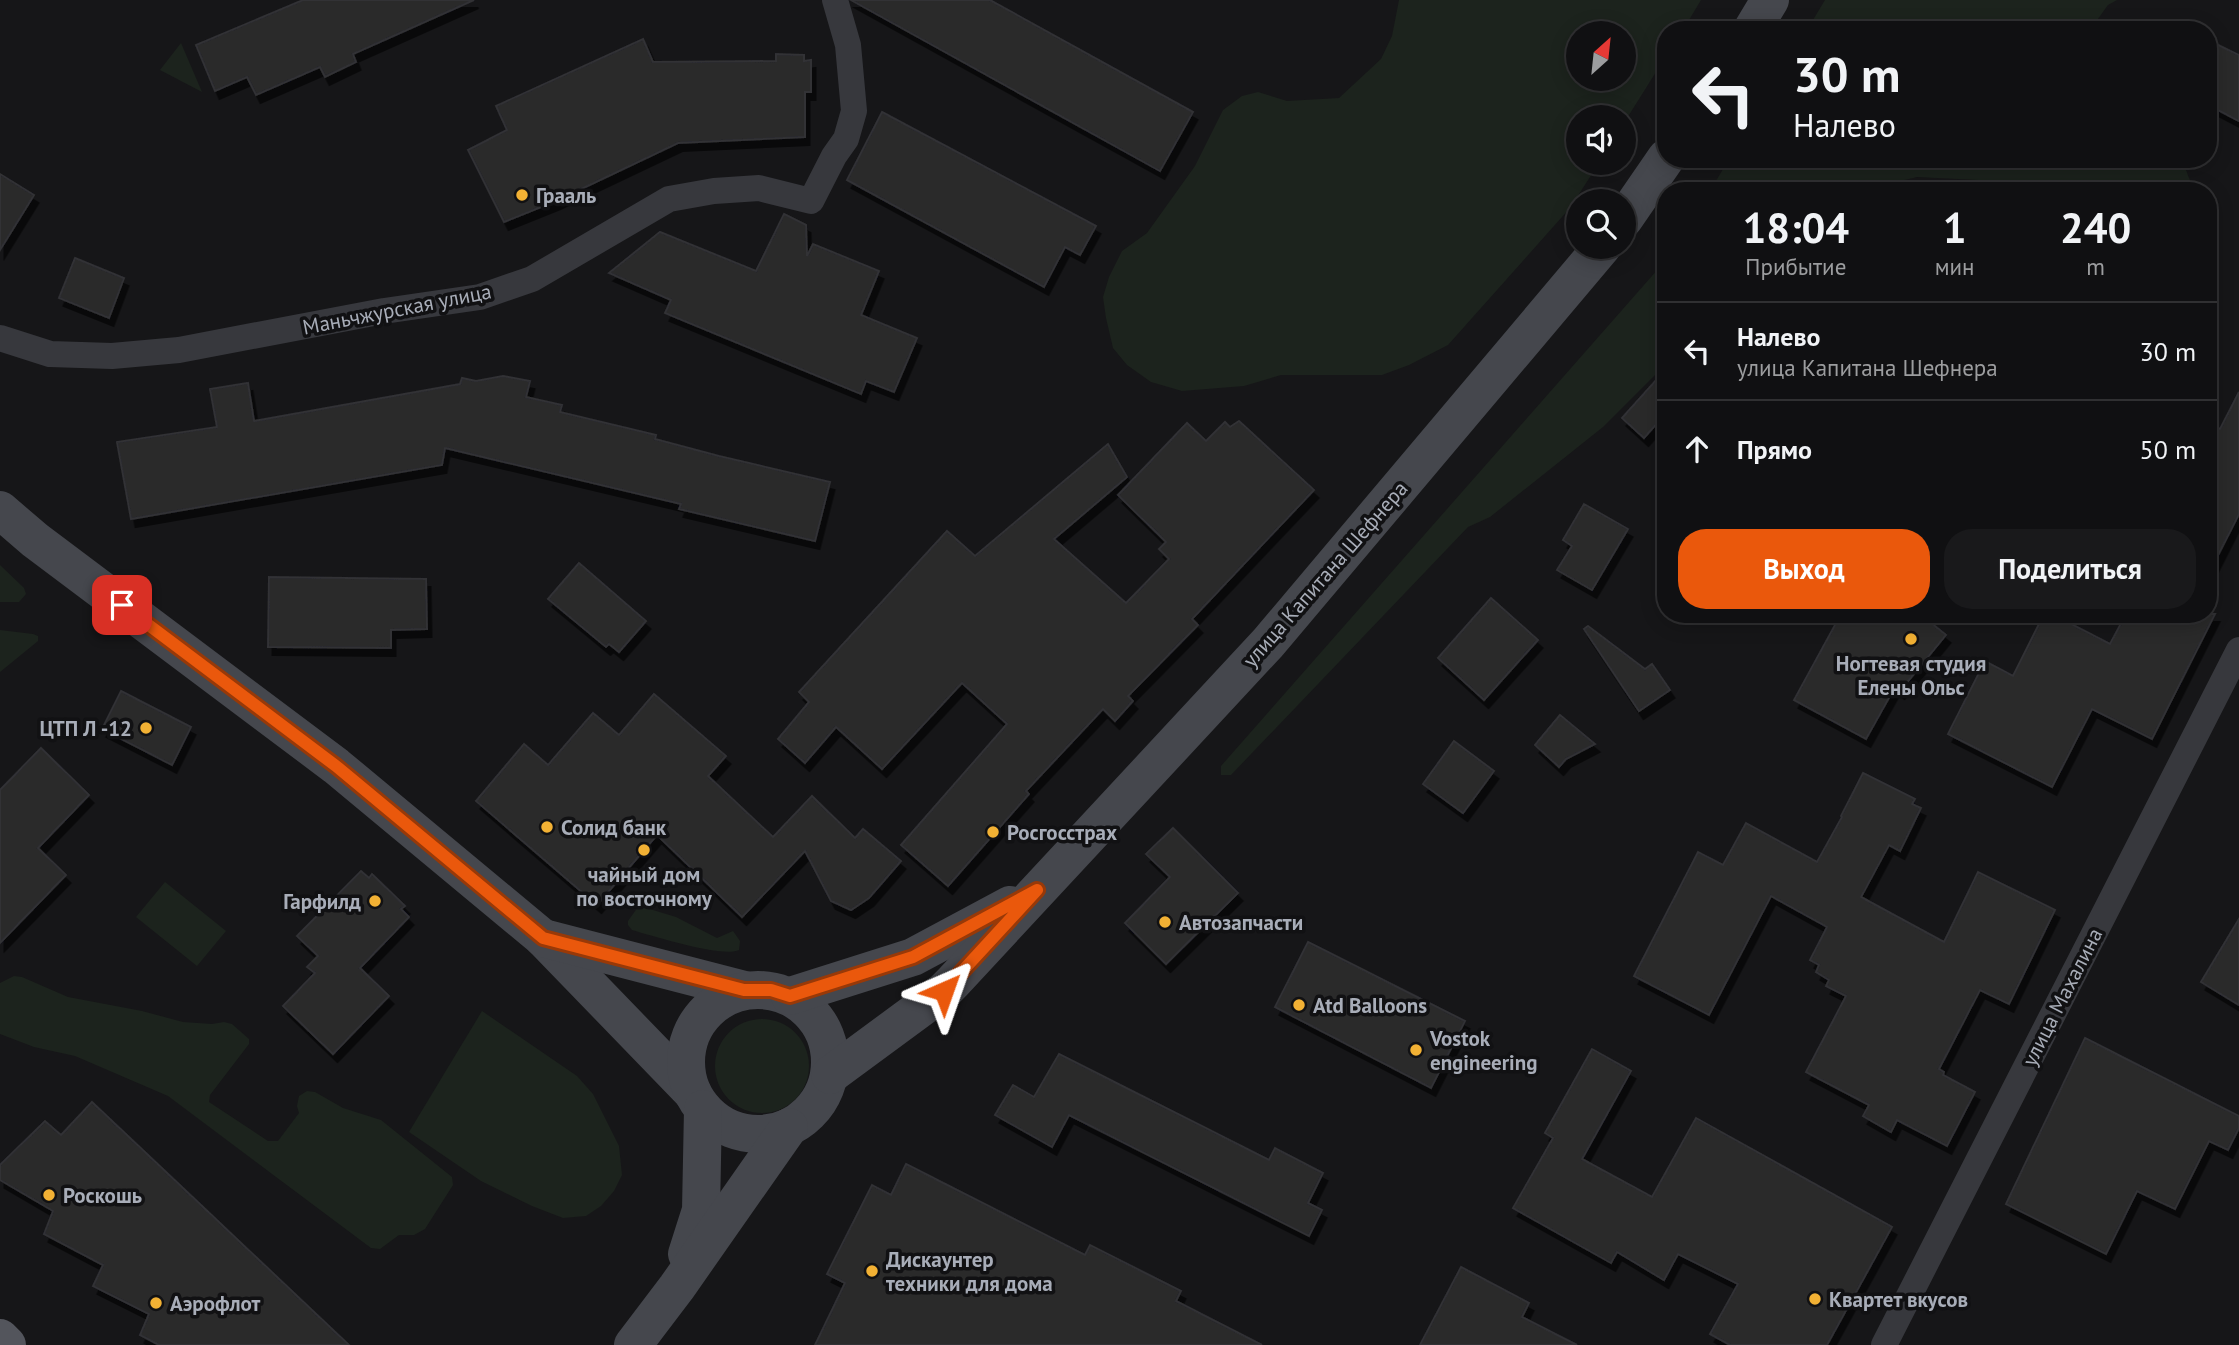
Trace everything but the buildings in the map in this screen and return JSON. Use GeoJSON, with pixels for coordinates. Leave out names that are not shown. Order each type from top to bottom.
{"type":"FeatureCollection","features":[{"type":"Feature","properties":{"kind":"main road"},"geometry":{"type":"LineString","coordinates":[[1757,21],[1770,0]]}},
{"type":"Feature","properties":{"kind":"main road"},"geometry":{"type":"LineString","coordinates":[[1636,202],[1659,168]]}},
{"type":"Feature","properties":{"kind":"main road","name":"улица Капитана Шефнера"},"geometry":{"type":"LineString","coordinates":[[830,1075],[944,991],[1268,643],[1592,259]]}},
{"type":"Feature","properties":{"kind":"main road"},"geometry":{"type":"LineString","coordinates":[[0,510],[35,540],[336,766],[543,938],[721,1124],[743,1132],[766,1134],[789,1127],[808,1115],[822,1097],[830,1075],[829,1044],[815,1016],[790,996],[771,990],[744,990],[543,938]]}},
{"type":"Feature","properties":{"kind":"main road","name":"улица Капитана Шефнера"},"geometry":{"type":"LineString","coordinates":[[790,996],[913,957],[1037,890]]}},
{"type":"Feature","properties":{"kind":"main road"},"geometry":{"type":"LineString","coordinates":[[677,1287],[701,1210],[698,1101],[685,1061],[693,1029],[714,1003],[744,990]]}},
{"type":"Feature","properties":{"kind":"main road"},"geometry":{"type":"LineString","coordinates":[[633,1345],[789,1127]]}},
{"type":"Feature","properties":{"kind":"main road"},"geometry":{"type":"LineString","coordinates":[[0,1338],[7,1345]]}},
{"type":"Feature","properties":{"kind":"street","name":"Маньчжурская улица"},"geometry":{"type":"LineString","coordinates":[[0,338],[50,354],[112,356],[179,351],[384,311],[480,297],[532,279],[669,199],[715,191],[760,188],[811,201],[846,139],[854,111],[848,45],[835,0]]}},
{"type":"Feature","properties":{"kind":"street","name":"улица Махалина"},"geometry":{"type":"LineString","coordinates":[[1884,1345],[2239,650]]}},
{"type":"Feature","properties":{"kind":"shaded area"},"geometry":{"type":"Polygon","coordinates":[[[1399,0],[1701,0],[1688,21],[1657,21],[1657,70],[1635,105],[1566,105],[1566,175],[1591,175],[1582,189],[1566,189],[1566,212],[1448,345],[1382,375],[1281,375],[1244,386],[1182,391],[1151,382],[1127,365],[1113,348],[1106,318],[1103,297],[1109,277],[1122,251],[1147,233],[1195,166],[1223,110],[1242,96],[1258,92],[1287,101],[1339,98],[1381,59],[1392,36],[1399,0]]]}},
{"type":"Feature","properties":{"kind":"shaded area"},"geometry":{"type":"Polygon","coordinates":[[[1825,0],[2117,0],[2108,5],[2096,21],[1812,21],[1825,0]]]}},
{"type":"Feature","properties":{"kind":"shaded area"},"geometry":{"type":"Polygon","coordinates":[[[181,43],[202,92],[160,70],[181,43]]]}},
{"type":"Feature","properties":{"kind":"shaded area"},"geometry":{"type":"Polygon","coordinates":[[[1724,168],[2185,168],[2191,182],[2018,182],[1917,177],[1897,182],[1715,182],[1724,168]]]}},
{"type":"Feature","properties":{"kind":"shaded area"},"geometry":{"type":"Polygon","coordinates":[[[1657,270],[1657,373],[1603,427],[1490,517],[1468,527],[1231,775],[1221,775],[1221,766],[1657,270]]]}},
{"type":"Feature","properties":{"kind":"shaded area"},"geometry":{"type":"Polygon","coordinates":[[[0,565],[24,588],[26,594],[19,602],[0,602],[0,565]]]}},
{"type":"Feature","properties":{"kind":"shaded area"},"geometry":{"type":"Polygon","coordinates":[[[0,630],[33,634],[38,636],[38,641],[0,672],[0,630]]]}},
{"type":"Feature","properties":{"kind":"shaded area"},"geometry":{"type":"Polygon","coordinates":[[[165,882],[226,931],[197,966],[136,917],[165,882]]]}},
{"type":"Feature","properties":{"kind":"shaded area"},"geometry":{"type":"Polygon","coordinates":[[[638,907],[676,917],[717,938],[733,931],[740,941],[739,950],[731,952],[704,949],[632,930],[628,921],[638,907]]]}},
{"type":"Feature","properties":{"kind":"shaded area"},"geometry":{"type":"Polygon","coordinates":[[[14,976],[68,997],[183,1022],[232,1024],[249,1039],[249,1044],[210,1095],[209,1102],[268,1141],[278,1141],[299,1113],[299,1096],[307,1091],[315,1092],[343,1108],[381,1120],[452,1177],[453,1185],[425,1229],[414,1235],[399,1235],[380,1249],[371,1248],[168,1096],[75,1056],[34,1047],[0,1034],[0,983],[14,976]]]}},
{"type":"Feature","properties":{"kind":"shaded area"},"geometry":{"type":"Polygon","coordinates":[[[482,1011],[577,1076],[593,1094],[619,1146],[622,1175],[614,1191],[601,1206],[586,1216],[563,1218],[532,1206],[481,1181],[409,1132],[482,1011]]]}},
{"type":"Feature","properties":{"kind":"shaded area"},"geometry":{"type":"Polygon","coordinates":[[[762,1019],[780,1023],[795,1033],[805,1048],[809,1066],[805,1084],[795,1099],[780,1109],[762,1113],[744,1109],[729,1099],[719,1084],[715,1066],[719,1048],[729,1033],[744,1023],[762,1019]]]}},
{"type":"Feature","properties":{"kind":"place","name":"Грааль"},"geometry":{"type":"Point","coordinates":[522,195]}},
{"type":"Feature","properties":{"kind":"place","name":"Ногтевая студия Елены Ольс"},"geometry":{"type":"Point","coordinates":[1911,639]}},
{"type":"Feature","properties":{"kind":"place","name":"ЦТП Л -12"},"geometry":{"type":"Point","coordinates":[146,728]}},
{"type":"Feature","properties":{"kind":"place","name":"Солид банк"},"geometry":{"type":"Point","coordinates":[547,827]}},
{"type":"Feature","properties":{"kind":"place","name":"Росгосстрах"},"geometry":{"type":"Point","coordinates":[993,832]}},
{"type":"Feature","properties":{"kind":"place","name":"чайный дом по восточному"},"geometry":{"type":"Point","coordinates":[644,850]}},
{"type":"Feature","properties":{"kind":"place","name":"Гарфилд"},"geometry":{"type":"Point","coordinates":[375,901]}},
{"type":"Feature","properties":{"kind":"place","name":"Автозапчасти"},"geometry":{"type":"Point","coordinates":[1165,922]}},
{"type":"Feature","properties":{"kind":"place","name":"Atd Balloons"},"geometry":{"type":"Point","coordinates":[1299,1005]}},
{"type":"Feature","properties":{"kind":"place","name":"Vostok engineering"},"geometry":{"type":"Point","coordinates":[1416,1050]}},
{"type":"Feature","properties":{"kind":"place","name":"Роскошь"},"geometry":{"type":"Point","coordinates":[49,1195]}},
{"type":"Feature","properties":{"kind":"place","name":"Дискаунтер техники для дома"},"geometry":{"type":"Point","coordinates":[872,1271]}},
{"type":"Feature","properties":{"kind":"place","name":"Квартет вкусов"},"geometry":{"type":"Point","coordinates":[1815,1299]}},
{"type":"Feature","properties":{"kind":"place","name":"Аэрофлот"},"geometry":{"type":"Point","coordinates":[156,1303]}},
{"type":"Feature","properties":{"kind":"route"},"geometry":{"type":"LineString","coordinates":[[122,605],[336,766],[543,938],[744,990],[771,990],[790,996],[913,957],[1037,890],[944,991]]}}]}
